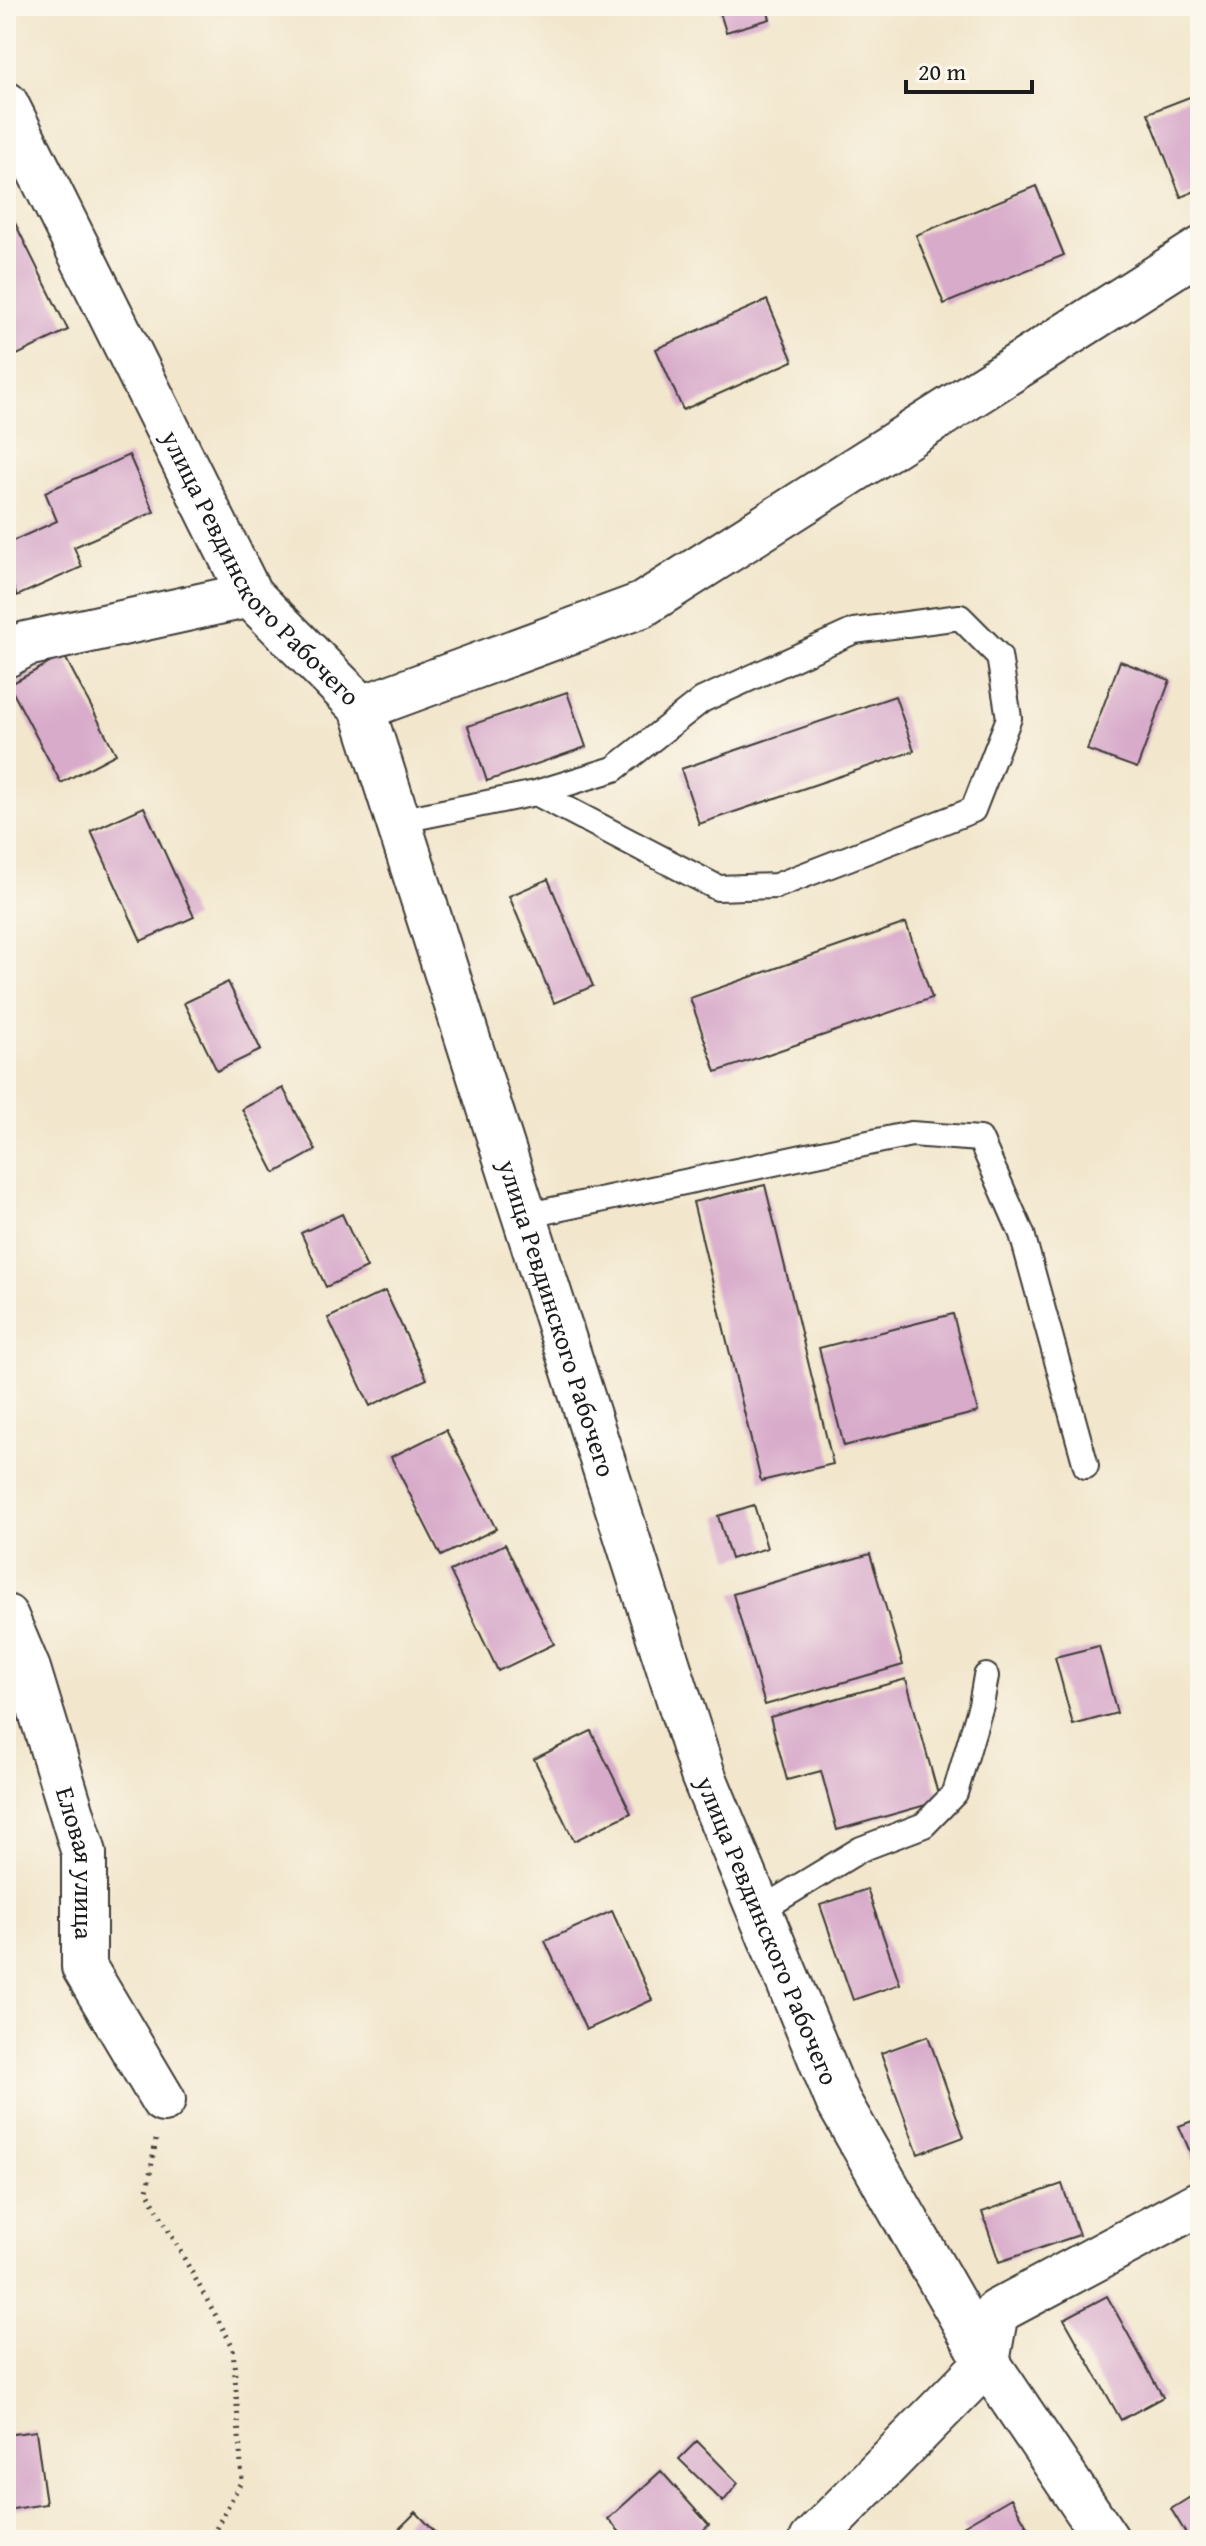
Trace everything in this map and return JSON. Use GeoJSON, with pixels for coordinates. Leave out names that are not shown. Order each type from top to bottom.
{"type":"FeatureCollection","features":[{"type":"Feature","properties":{"kind":"street","name":"улица Ревдинского Рабочего"},"geometry":{"type":"LineString","coordinates":[[6,104],[250,595],[362,708],[703,1775],[838,2101],[987,2362],[1107,2540]]}},
{"type":"Feature","properties":{"kind":"street"},"geometry":{"type":"LineString","coordinates":[[362,708],[642,605],[1200,250]]}},
{"type":"Feature","properties":{"kind":"street"},"geometry":{"type":"LineString","coordinates":[[6,655],[26,644],[250,595]]}},
{"type":"Feature","properties":{"kind":"street","name":"Еловая улица"},"geometry":{"type":"LineString","coordinates":[[6,1617],[28,1669],[84,1853],[84,1967],[163,2100]]}},
{"type":"Feature","properties":{"kind":"street"},"geometry":{"type":"LineString","coordinates":[[812,2540],[987,2362],[996,2312],[1200,2203]]}},
{"type":"Feature","properties":{"kind":"lane"},"geometry":{"type":"LineString","coordinates":[[398,821],[536,793],[614,769],[702,700],[854,631],[960,617],[999,656],[1009,718],[973,810],[776,886],[718,888],[536,793]]}},
{"type":"Feature","properties":{"kind":"lane"},"geometry":{"type":"LineString","coordinates":[[524,1216],[911,1134],[980,1139],[1022,1234],[1086,1466]]}},
{"type":"Feature","properties":{"kind":"lane"},"geometry":{"type":"LineString","coordinates":[[759,1911],[861,1849],[924,1825],[955,1793],[981,1705],[986,1676]]}},
{"type":"Feature","properties":{"kind":"path"},"geometry":{"type":"LineString","coordinates":[[163,2100],[147,2191],[233,2347],[242,2480],[210,2540]]}},
{"type":"Feature","properties":{"kind":"building"},"geometry":{"type":"Polygon","coordinates":[[[718,6],[766,6],[770,19],[726,32],[718,6]]]}},
{"type":"Feature","properties":{"kind":"building"},"geometry":{"type":"Polygon","coordinates":[[[1200,93],[1200,189],[1181,197],[1148,113],[1200,93]]]}},
{"type":"Feature","properties":{"kind":"building"},"geometry":{"type":"Polygon","coordinates":[[[1036,186],[1064,255],[944,304],[916,235],[1036,186]]]}},
{"type":"Feature","properties":{"kind":"building"},"geometry":{"type":"Polygon","coordinates":[[[6,205],[68,330],[11,358],[6,349],[6,205]]]}},
{"type":"Feature","properties":{"kind":"building"},"geometry":{"type":"Polygon","coordinates":[[[767,300],[793,361],[683,410],[656,349],[767,300]]]}},
{"type":"Feature","properties":{"kind":"building"},"geometry":{"type":"Polygon","coordinates":[[[129,455],[154,512],[74,547],[82,567],[17,596],[6,570],[6,544],[57,521],[45,492],[129,455]]]}},
{"type":"Feature","properties":{"kind":"building"},"geometry":{"type":"Polygon","coordinates":[[[64,655],[116,754],[61,783],[9,685],[64,655]]]}},
{"type":"Feature","properties":{"kind":"building"},"geometry":{"type":"Polygon","coordinates":[[[1120,661],[1170,680],[1137,768],[1087,750],[1120,661]]]}},
{"type":"Feature","properties":{"kind":"building"},"geometry":{"type":"Polygon","coordinates":[[[567,692],[586,747],[487,781],[468,726],[567,692]]]}},
{"type":"Feature","properties":{"kind":"building"},"geometry":{"type":"Polygon","coordinates":[[[895,696],[914,751],[699,824],[681,769],[895,696]]]}},
{"type":"Feature","properties":{"kind":"building"},"geometry":{"type":"Polygon","coordinates":[[[144,807],[194,917],[141,941],[91,831],[144,807]]]}},
{"type":"Feature","properties":{"kind":"building"},"geometry":{"type":"Polygon","coordinates":[[[548,879],[593,986],[554,1003],[509,896],[548,879]]]}},
{"type":"Feature","properties":{"kind":"building"},"geometry":{"type":"Polygon","coordinates":[[[906,923],[932,998],[716,1072],[690,998],[906,923]]]}},
{"type":"Feature","properties":{"kind":"building"},"geometry":{"type":"Polygon","coordinates":[[[228,982],[261,1050],[217,1071],[184,1003],[228,982]]]}},
{"type":"Feature","properties":{"kind":"building"},"geometry":{"type":"Polygon","coordinates":[[[283,1088],[316,1150],[275,1173],[242,1109],[283,1088]]]}},
{"type":"Feature","properties":{"kind":"building"},"geometry":{"type":"Polygon","coordinates":[[[765,1185],[833,1464],[761,1481],[693,1202],[765,1185]]]}},
{"type":"Feature","properties":{"kind":"building"},"geometry":{"type":"Polygon","coordinates":[[[342,1214],[367,1268],[326,1287],[301,1233],[342,1214]]]}},
{"type":"Feature","properties":{"kind":"building"},"geometry":{"type":"Polygon","coordinates":[[[385,1291],[427,1379],[370,1406],[328,1318],[385,1291]]]}},
{"type":"Feature","properties":{"kind":"building"},"geometry":{"type":"Polygon","coordinates":[[[953,1314],[978,1412],[844,1446],[819,1348],[953,1314]]]}},
{"type":"Feature","properties":{"kind":"building"},"geometry":{"type":"Polygon","coordinates":[[[446,1430],[496,1529],[441,1556],[391,1457],[446,1430]]]}},
{"type":"Feature","properties":{"kind":"building"},"geometry":{"type":"Polygon","coordinates":[[[754,1505],[767,1548],[731,1559],[718,1516],[754,1505]]]}},
{"type":"Feature","properties":{"kind":"building"},"geometry":{"type":"Polygon","coordinates":[[[505,1544],[554,1644],[498,1671],[450,1571],[505,1544]]]}},
{"type":"Feature","properties":{"kind":"building"},"geometry":{"type":"Polygon","coordinates":[[[870,1554],[903,1665],[765,1705],[733,1594],[870,1554]]]}},
{"type":"Feature","properties":{"kind":"building"},"geometry":{"type":"Polygon","coordinates":[[[1099,1646],[1117,1713],[1073,1725],[1055,1657],[1099,1646]]]}},
{"type":"Feature","properties":{"kind":"building"},"geometry":{"type":"Polygon","coordinates":[[[906,1679],[940,1801],[837,1830],[821,1771],[787,1780],[770,1717],[906,1679]]]}},
{"type":"Feature","properties":{"kind":"building"},"geometry":{"type":"Polygon","coordinates":[[[591,1731],[631,1813],[574,1841],[534,1759],[591,1731]]]}},
{"type":"Feature","properties":{"kind":"building"},"geometry":{"type":"Polygon","coordinates":[[[867,1889],[900,1984],[853,2000],[820,1905],[867,1889]]]}},
{"type":"Feature","properties":{"kind":"building"},"geometry":{"type":"Polygon","coordinates":[[[612,1911],[652,2000],[586,2030],[545,1941],[612,1911]]]}},
{"type":"Feature","properties":{"kind":"building"},"geometry":{"type":"Polygon","coordinates":[[[928,2036],[964,2137],[918,2154],[881,2053],[928,2036]]]}},
{"type":"Feature","properties":{"kind":"building"},"geometry":{"type":"Polygon","coordinates":[[[1200,2118],[1200,2175],[1179,2126],[1200,2118]]]}},
{"type":"Feature","properties":{"kind":"building"},"geometry":{"type":"Polygon","coordinates":[[[1062,2184],[1079,2235],[999,2262],[982,2212],[1062,2184]]]}},
{"type":"Feature","properties":{"kind":"building"},"geometry":{"type":"Polygon","coordinates":[[[1107,2296],[1163,2397],[1121,2420],[1064,2319],[1107,2296]]]}},
{"type":"Feature","properties":{"kind":"building"},"geometry":{"type":"Polygon","coordinates":[[[36,2431],[46,2504],[6,2510],[6,2435],[36,2431]]]}},
{"type":"Feature","properties":{"kind":"building"},"geometry":{"type":"Polygon","coordinates":[[[697,2441],[738,2483],[723,2502],[679,2459],[697,2441]]]}},
{"type":"Feature","properties":{"kind":"building"},"geometry":{"type":"Polygon","coordinates":[[[661,2471],[709,2525],[693,2540],[627,2540],[608,2519],[661,2471]]]}},
{"type":"Feature","properties":{"kind":"building"},"geometry":{"type":"Polygon","coordinates":[[[1200,2491],[1200,2540],[1190,2540],[1171,2509],[1200,2491]]]}},
{"type":"Feature","properties":{"kind":"building"},"geometry":{"type":"Polygon","coordinates":[[[1011,2498],[1035,2540],[971,2540],[963,2526],[1011,2498]]]}},
{"type":"Feature","properties":{"kind":"building"},"geometry":{"type":"Polygon","coordinates":[[[416,2512],[443,2540],[388,2540],[416,2512]]]}}]}
